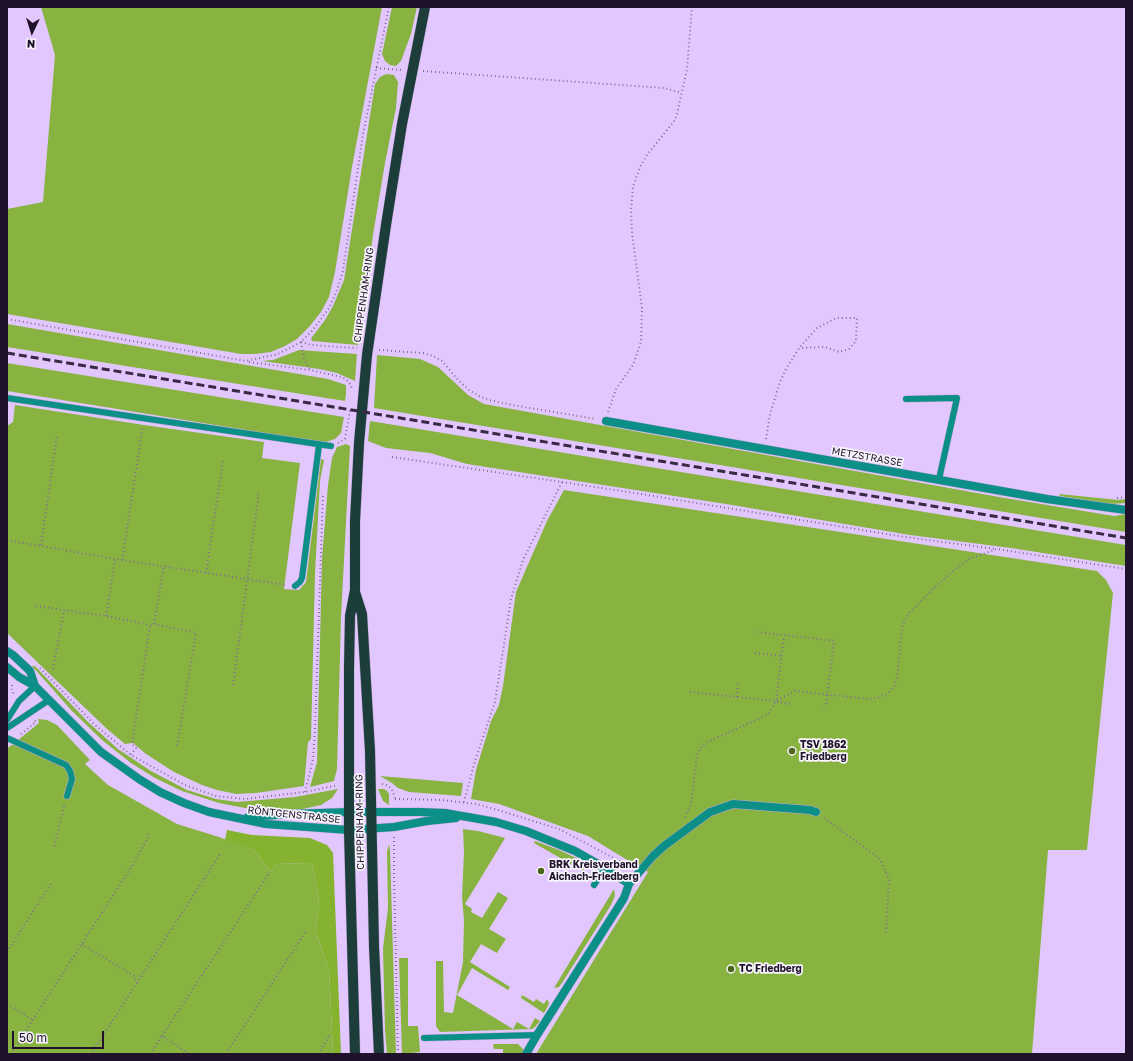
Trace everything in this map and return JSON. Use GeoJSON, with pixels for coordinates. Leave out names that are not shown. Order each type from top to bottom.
{"type":"FeatureCollection","features":[{"type":"Feature","properties":{"kind":"main road","name":"CHIPPENHAM-RING"},"geometry":{"type":"LineString","coordinates":[[355,1054],[349,830],[349,668],[350,616],[355,590],[354,565],[357,481],[368,355],[386,225],[402,124],[425,7]]}},
{"type":"Feature","properties":{"kind":"main road","name":"CHIPPENHAM-RING"},"geometry":{"type":"LineString","coordinates":[[355,590],[362,614],[372,784],[374,946],[379,1054]]}},
{"type":"Feature","properties":{"kind":"street","name":"METZSTRASSE"},"geometry":{"type":"LineString","coordinates":[[606,421],[1053,500],[1126,510]]}},
{"type":"Feature","properties":{"kind":"street","name":"RÖNTGENSTRASSE"},"geometry":{"type":"LineString","coordinates":[[7,651],[30,671],[35,686]]}},
{"type":"Feature","properties":{"kind":"street","name":"RÖNTGENSTRASSE"},"geometry":{"type":"LineString","coordinates":[[7,667],[18,677],[35,686],[101,752],[160,792],[209,812],[266,824],[349,830],[394,827],[427,821],[463,817]]}},
{"type":"Feature","properties":{"kind":"street"},"geometry":{"type":"LineString","coordinates":[[526,1054],[624,898],[628,884],[664,846],[710,812],[733,804],[810,810],[816,812]]}},
{"type":"Feature","properties":{"kind":"street","name":"RÖNTGENSTRASSE"},"geometry":{"type":"LineString","coordinates":[[237,818],[349,812],[445,813],[463,817]]}},
{"type":"Feature","properties":{"kind":"street"},"geometry":{"type":"LineString","coordinates":[[463,817],[496,822],[526,831],[569,848],[606,868],[628,884]]}},
{"type":"Feature","properties":{"kind":"lane"},"geometry":{"type":"LineString","coordinates":[[7,398],[331,446]]}},
{"type":"Feature","properties":{"kind":"lane"},"geometry":{"type":"LineString","coordinates":[[906,399],[957,398],[938,479]]}},
{"type":"Feature","properties":{"kind":"lane"},"geometry":{"type":"LineString","coordinates":[[295,586],[302,578],[319,445]]}},
{"type":"Feature","properties":{"kind":"lane"},"geometry":{"type":"LineString","coordinates":[[7,720],[19,701],[35,686]]}},
{"type":"Feature","properties":{"kind":"lane"},"geometry":{"type":"LineString","coordinates":[[7,728],[49,700]]}},
{"type":"Feature","properties":{"kind":"lane"},"geometry":{"type":"LineString","coordinates":[[7,738],[66,765],[70,771],[72,779],[67,796]]}},
{"type":"Feature","properties":{"kind":"lane"},"geometry":{"type":"LineString","coordinates":[[594,885],[606,868]]}},
{"type":"Feature","properties":{"kind":"lane"},"geometry":{"type":"LineString","coordinates":[[424,1038],[537,1035]]}},
{"type":"Feature","properties":{"kind":"path"},"geometry":{"type":"LineString","coordinates":[[246,361],[278,354],[301,342],[312,331],[329,308],[336,293],[343,271],[363,134],[389,7]]}},
{"type":"Feature","properties":{"kind":"path"},"geometry":{"type":"LineString","coordinates":[[378,350],[423,353],[433,356],[442,361],[469,390],[489,400],[606,421],[609,406],[616,389],[633,365],[641,342],[642,308],[632,232],[631,210],[634,187],[640,167],[675,120],[687,69],[692,7]]}},
{"type":"Feature","properties":{"kind":"path"},"geometry":{"type":"LineString","coordinates":[[376,68],[665,88],[681,94]]}},
{"type":"Feature","properties":{"kind":"path"},"geometry":{"type":"LineString","coordinates":[[764,448],[770,414],[780,382],[786,369],[800,348],[817,328],[836,318],[857,318],[856,341],[849,349],[839,352],[825,348],[800,348]]}},
{"type":"Feature","properties":{"kind":"path"},"geometry":{"type":"LineString","coordinates":[[7,319],[246,361],[310,370],[342,377],[351,385],[352,394]]}},
{"type":"Feature","properties":{"kind":"path"},"geometry":{"type":"LineString","coordinates":[[301,342],[312,345],[358,348]]}},
{"type":"Feature","properties":{"kind":"path"},"geometry":{"type":"LineString","coordinates":[[301,342],[304,359],[310,370]]}},
{"type":"Feature","properties":{"kind":"path"},"geometry":{"type":"LineString","coordinates":[[331,446],[345,440],[350,409]]}},
{"type":"Feature","properties":{"kind":"path"},"geometry":{"type":"LineString","coordinates":[[122,560],[145,419]]}},
{"type":"Feature","properties":{"kind":"path"},"geometry":{"type":"LineString","coordinates":[[41,545],[57,435]]}},
{"type":"Feature","properties":{"kind":"path"},"geometry":{"type":"LineString","coordinates":[[392,457],[650,495],[905,537],[997,549],[1126,569]]}},
{"type":"Feature","properties":{"kind":"path"},"geometry":{"type":"LineString","coordinates":[[206,573],[223,460]]}},
{"type":"Feature","properties":{"kind":"path"},"geometry":{"type":"LineString","coordinates":[[463,817],[464,802],[475,761],[495,702],[511,599],[523,560],[562,482]]}},
{"type":"Feature","properties":{"kind":"path"},"geometry":{"type":"LineString","coordinates":[[305,792],[313,759],[315,729],[323,488]]}},
{"type":"Feature","properties":{"kind":"path"},"geometry":{"type":"LineString","coordinates":[[233,685],[259,491]]}},
{"type":"Feature","properties":{"kind":"path"},"geometry":{"type":"LineString","coordinates":[[7,540],[115,559],[295,586]]}},
{"type":"Feature","properties":{"kind":"path"},"geometry":{"type":"LineString","coordinates":[[776,701],[794,692],[869,699],[887,694],[894,686],[897,678],[902,629],[905,620],[911,611],[934,588],[969,559],[997,549]]}},
{"type":"Feature","properties":{"kind":"path"},"geometry":{"type":"LineString","coordinates":[[106,616],[115,559]]}},
{"type":"Feature","properties":{"kind":"path"},"geometry":{"type":"LineString","coordinates":[[154,624],[164,566]]}},
{"type":"Feature","properties":{"kind":"path"},"geometry":{"type":"LineString","coordinates":[[36,606],[106,616],[150,625],[154,624],[196,633],[177,746]]}},
{"type":"Feature","properties":{"kind":"path"},"geometry":{"type":"LineString","coordinates":[[53,669],[64,610]]}},
{"type":"Feature","properties":{"kind":"path"},"geometry":{"type":"LineString","coordinates":[[131,755],[136,748],[132,744],[150,625]]}},
{"type":"Feature","properties":{"kind":"path"},"geometry":{"type":"LineString","coordinates":[[757,632],[834,642],[826,705],[822,708]]}},
{"type":"Feature","properties":{"kind":"path"},"geometry":{"type":"LineString","coordinates":[[683,820],[688,813],[691,804],[697,756],[700,749],[705,743],[765,716],[769,713],[776,701],[784,636]]}},
{"type":"Feature","properties":{"kind":"path"},"geometry":{"type":"LineString","coordinates":[[755,653],[781,656]]}},
{"type":"Feature","properties":{"kind":"path"},"geometry":{"type":"LineString","coordinates":[[38,666],[96,725],[131,755],[185,785],[216,796],[245,799],[305,792],[338,784],[349,784]]}},
{"type":"Feature","properties":{"kind":"path"},"geometry":{"type":"LineString","coordinates":[[15,697],[11,688],[16,680]]}},
{"type":"Feature","properties":{"kind":"path"},"geometry":{"type":"LineString","coordinates":[[737,697],[738,684]]}},
{"type":"Feature","properties":{"kind":"path"},"geometry":{"type":"LineString","coordinates":[[690,692],[776,701],[790,704]]}},
{"type":"Feature","properties":{"kind":"path"},"geometry":{"type":"LineString","coordinates":[[816,760],[839,762]]}},
{"type":"Feature","properties":{"kind":"path"},"geometry":{"type":"LineString","coordinates":[[372,784],[386,785],[390,788],[394,795],[394,812]]}},
{"type":"Feature","properties":{"kind":"path"},"geometry":{"type":"LineString","coordinates":[[54,846],[67,796]]}},
{"type":"Feature","properties":{"kind":"path"},"geometry":{"type":"LineString","coordinates":[[816,812],[872,852],[880,860],[888,880],[886,933]]}},
{"type":"Feature","properties":{"kind":"path"},"geometry":{"type":"LineString","coordinates":[[394,827],[398,1054]]}},
{"type":"Feature","properties":{"kind":"path"},"geometry":{"type":"LineString","coordinates":[[10,1054],[130,869],[150,836],[147,834]]}},
{"type":"Feature","properties":{"kind":"path"},"geometry":{"type":"LineString","coordinates":[[91,1054],[220,854]]}},
{"type":"Feature","properties":{"kind":"path"},"geometry":{"type":"LineString","coordinates":[[630,866],[635,863]]}},
{"type":"Feature","properties":{"kind":"path"},"geometry":{"type":"LineString","coordinates":[[150,1054],[270,872]]}},
{"type":"Feature","properties":{"kind":"path"},"geometry":{"type":"LineString","coordinates":[[7,952],[52,882]]}},
{"type":"Feature","properties":{"kind":"path"},"geometry":{"type":"LineString","coordinates":[[226,1054],[306,931]]}},
{"type":"Feature","properties":{"kind":"path"},"geometry":{"type":"LineString","coordinates":[[82,944],[134,976],[137,983]]}},
{"type":"Feature","properties":{"kind":"path"},"geometry":{"type":"LineString","coordinates":[[7,1004],[33,1020]]}},
{"type":"Feature","properties":{"kind":"path"},"geometry":{"type":"LineString","coordinates":[[318,1054],[330,1035]]}},
{"type":"Feature","properties":{"kind":"path"},"geometry":{"type":"LineString","coordinates":[[162,1036],[189,1054]]}},
{"type":"Feature","properties":{"kind":"green space"},"geometry":{"type":"Polygon","coordinates":[[[41,7],[382,7],[352,167],[335,272],[329,297],[321,312],[297,339],[271,352],[241,354],[7,314],[7,209],[43,202],[55,55],[41,7]]]}},
{"type":"Feature","properties":{"kind":"green space"},"geometry":{"type":"Polygon","coordinates":[[[392,7],[417,7],[411,34],[401,61],[396,66],[390,65],[385,61],[382,54],[392,7]]]}},
{"type":"Feature","properties":{"kind":"green space"},"geometry":{"type":"Polygon","coordinates":[[[386,74],[394,75],[398,82],[396,108],[373,235],[358,345],[312,341],[312,337],[325,320],[333,306],[344,280],[375,84],[380,77],[386,74]]]}},
{"type":"Feature","properties":{"kind":"green space"},"geometry":{"type":"Polygon","coordinates":[[[7,324],[328,379],[346,385],[345,401],[7,347],[7,324]]]}},
{"type":"Feature","properties":{"kind":"green space"},"geometry":{"type":"Polygon","coordinates":[[[299,350],[357,354],[355,381],[337,373],[319,369],[262,361],[273,360],[299,350]]]}},
{"type":"Feature","properties":{"kind":"green space"},"geometry":{"type":"Polygon","coordinates":[[[377,355],[420,359],[438,367],[468,395],[484,404],[999,497],[1114,516],[1126,514],[1126,532],[374,408],[377,355]]]}},
{"type":"Feature","properties":{"kind":"green space"},"geometry":{"type":"Polygon","coordinates":[[[7,363],[344,417],[341,433],[335,439],[326,442],[307,440],[7,391],[7,363]]]}},
{"type":"Feature","properties":{"kind":"green space"},"geometry":{"type":"Polygon","coordinates":[[[15,405],[264,442],[262,458],[300,463],[284,589],[299,590],[306,582],[321,459],[324,460],[320,481],[315,574],[311,739],[308,742],[304,786],[256,793],[236,794],[202,785],[174,772],[146,754],[133,743],[125,744],[107,729],[7,633],[7,426],[13,422],[15,405]]]}},
{"type":"Feature","properties":{"kind":"green space"},"geometry":{"type":"Polygon","coordinates":[[[370,421],[1126,545],[1126,566],[1011,548],[910,535],[726,504],[467,464],[430,453],[386,448],[368,441],[370,421]]]}},
{"type":"Feature","properties":{"kind":"green space"},"geometry":{"type":"Polygon","coordinates":[[[346,444],[350,446],[341,618],[337,769],[334,781],[310,787],[317,762],[322,558],[328,485],[332,458],[337,447],[346,444]]]}},
{"type":"Feature","properties":{"kind":"green space","name":"TSV 1862 Friedberg"},"geometry":{"type":"Polygon","coordinates":[[[564,490],[1097,571],[1106,580],[1113,593],[1087,850],[1048,850],[1032,1054],[536,1054],[648,872],[639,866],[637,867],[588,836],[499,804],[471,799],[476,770],[491,721],[499,705],[516,592],[547,521],[564,490]]]}},
{"type":"Feature","properties":{"kind":"green space"},"geometry":{"type":"Polygon","coordinates":[[[1059,494],[1118,500],[1126,499],[1126,503],[1111,504],[1060,496],[1059,494]]]}},
{"type":"Feature","properties":{"kind":"green space"},"geometry":{"type":"Polygon","coordinates":[[[32,666],[35,666],[88,722],[118,749],[151,771],[187,790],[216,799],[237,802],[295,797],[338,789],[332,798],[321,805],[283,811],[245,808],[219,803],[182,791],[155,778],[131,763],[102,740],[72,711],[32,666]]]}},
{"type":"Feature","properties":{"kind":"green space"},"geometry":{"type":"Polygon","coordinates":[[[38,719],[47,720],[57,725],[90,760],[85,764],[108,785],[177,824],[219,837],[255,851],[270,872],[278,863],[312,864],[319,897],[316,933],[329,969],[333,1054],[7,1054],[7,749],[10,746],[21,742],[18,740],[39,723],[38,719]]]}},
{"type":"Feature","properties":{"kind":"green space"},"geometry":{"type":"Polygon","coordinates":[[[380,776],[463,783],[461,796],[409,792],[398,788],[380,776]]]}},
{"type":"Feature","properties":{"kind":"green space"},"geometry":{"type":"Polygon","coordinates":[[[378,789],[384,789],[387,791],[389,794],[389,805],[383,801],[378,789]]]}},
{"type":"Feature","properties":{"kind":"green space"},"geometry":{"type":"Polygon","coordinates":[[[463,829],[505,838],[465,904],[472,909],[471,912],[482,918],[498,892],[508,898],[489,929],[506,939],[497,953],[481,944],[470,962],[510,987],[508,990],[472,968],[457,995],[513,1029],[517,1022],[529,1029],[535,1018],[540,1021],[532,1029],[440,1032],[436,1026],[436,961],[443,961],[444,1012],[453,1013],[463,962],[463,829]]]}},
{"type":"Feature","properties":{"kind":"green space"},"geometry":{"type":"Polygon","coordinates":[[[227,830],[252,835],[310,838],[327,845],[333,853],[341,1054],[333,1054],[329,969],[316,933],[319,897],[312,864],[278,863],[270,872],[255,851],[225,840],[227,830]]]}},
{"type":"Feature","properties":{"kind":"green space"},"geometry":{"type":"Polygon","coordinates":[[[535,841],[587,863],[583,871],[534,843],[535,841]]]}},
{"type":"Feature","properties":{"kind":"green space"},"geometry":{"type":"Polygon","coordinates":[[[389,844],[396,1054],[387,1054],[385,1030],[383,948],[388,908],[387,852],[389,844]]]}},
{"type":"Feature","properties":{"kind":"green space"},"geometry":{"type":"Polygon","coordinates":[[[614,889],[615,896],[611,905],[562,983],[559,987],[554,988],[614,889]]]}},
{"type":"Feature","properties":{"kind":"green space"},"geometry":{"type":"Polygon","coordinates":[[[399,958],[408,958],[408,1026],[418,1026],[420,1052],[411,1054],[402,1054],[399,958]]]}},
{"type":"Feature","properties":{"kind":"green space"},"geometry":{"type":"Polygon","coordinates":[[[522,995],[534,1002],[536,999],[544,1004],[547,999],[549,1003],[544,1013],[521,998],[522,995]]]}},
{"type":"Feature","properties":{"kind":"green space"},"geometry":{"type":"Polygon","coordinates":[[[493,1044],[518,1044],[523,1049],[523,1054],[503,1054],[503,1049],[494,1049],[493,1044]]]}},
{"type":"Feature","properties":{"kind":"railway"},"geometry":{"type":"LineString","coordinates":[[7,353],[1126,538]]}},
{"type":"Feature","properties":{"kind":"place","name":"TSV 1862 Friedberg"},"geometry":{"type":"Point","coordinates":[792,751]}},
{"type":"Feature","properties":{"kind":"place","name":"BRK Kreisverband Aichach-Friedberg"},"geometry":{"type":"Point","coordinates":[541,871]}},
{"type":"Feature","properties":{"kind":"place","name":"TC Friedberg"},"geometry":{"type":"Point","coordinates":[731,969]}}]}
